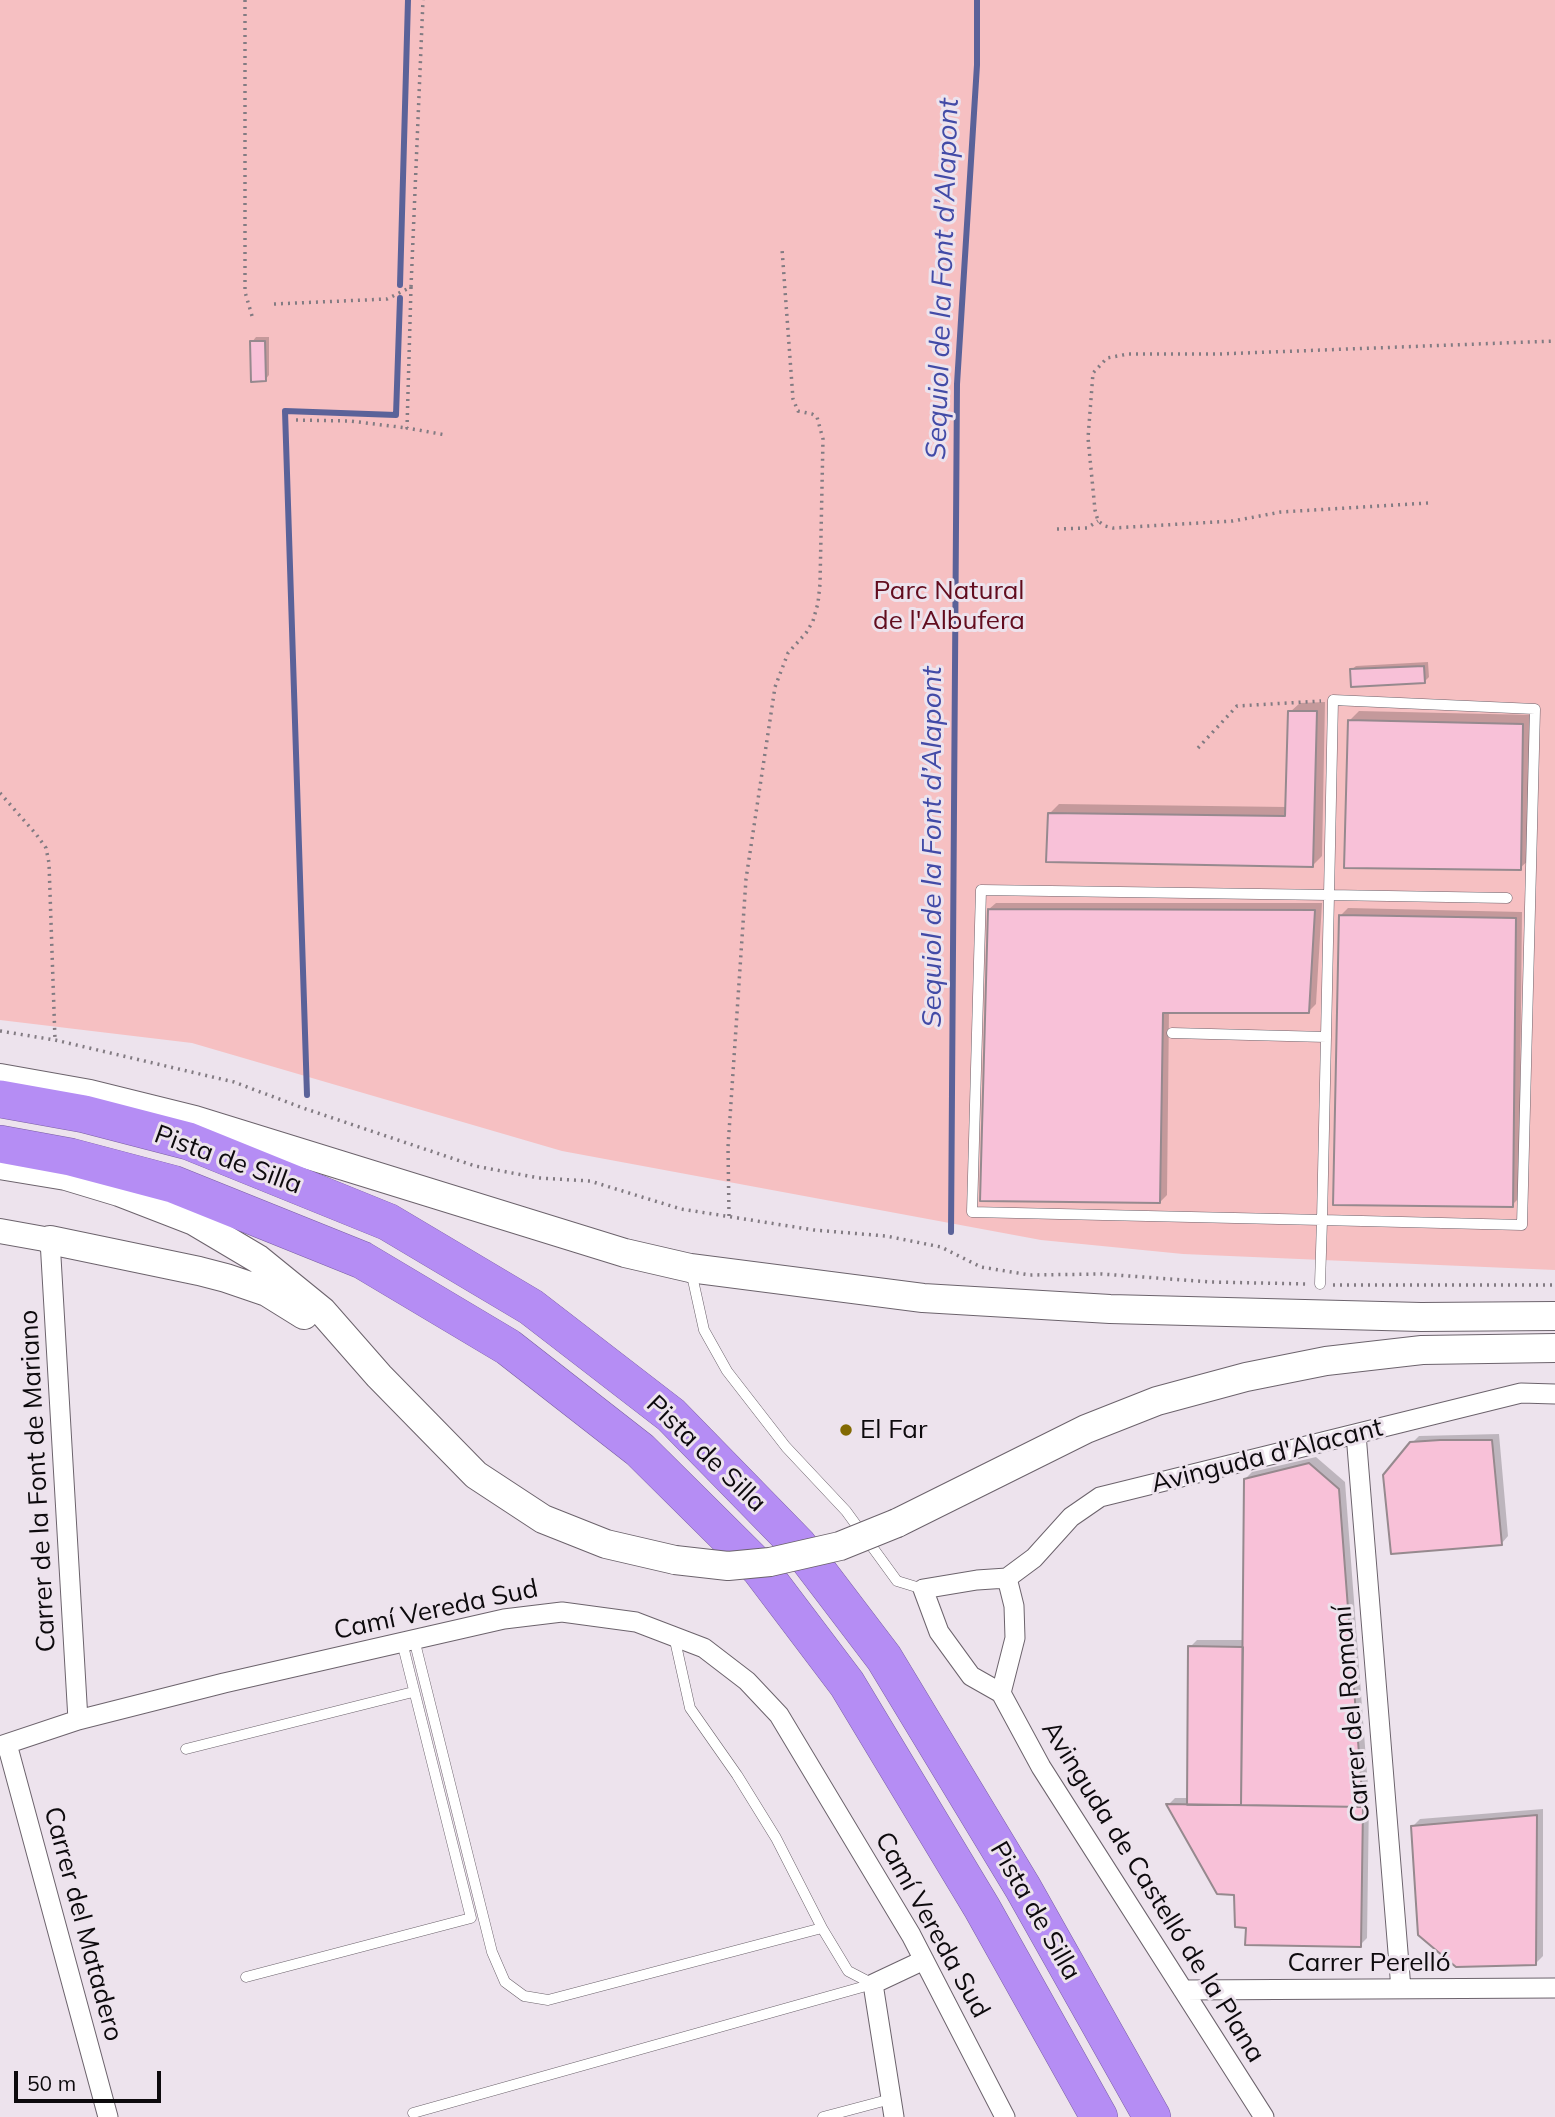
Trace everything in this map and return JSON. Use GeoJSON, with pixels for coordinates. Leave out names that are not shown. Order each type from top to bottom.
{"type":"FeatureCollection","features":[{"type":"Feature","properties":{"kind":"highway","name":"Pista de Silla"},"geometry":{"type":"LineString","coordinates":[[0,1099],[84,1114],[188,1141],[388,1222],[531,1307],[671,1415],[799,1545],[884,1658],[1023,1888],[1152,2117]]}},
{"type":"Feature","properties":{"kind":"highway","name":"Pista de Silla"},"geometry":{"type":"LineString","coordinates":[[0,1144],[71,1157],[173,1184],[362,1260],[508,1347],[640,1450],[760,1569],[847,1684],[982,1908],[1098,2117]]}},
{"type":"Feature","properties":{"kind":"main road"},"geometry":{"type":"LineString","coordinates":[[0,1078],[90,1094],[195,1119],[625,1253],[690,1268],[923,1298],[1110,1309],[1421,1317],[1555,1316]]}},
{"type":"Feature","properties":{"kind":"main road"},"geometry":{"type":"LineString","coordinates":[[0,1165],[79,1180],[119,1192],[194,1221],[258,1259],[322,1311],[379,1376],[476,1475],[542,1519],[606,1544],[676,1560],[727,1566],[770,1562],[840,1546],[897,1523],[1065,1438],[1157,1401],[1246,1377],[1325,1361],[1422,1350],[1555,1348]]}},
{"type":"Feature","properties":{"kind":"main road"},"geometry":{"type":"LineString","coordinates":[[50,1240],[199,1271],[267,1292],[320,1326],[379,1376]]}},
{"type":"Feature","properties":{"kind":"street"},"geometry":{"type":"LineString","coordinates":[[0,1231],[50,1240]]}},
{"type":"Feature","properties":{"kind":"street","name":"Carrer de la Font de Mariano"},"geometry":{"type":"LineString","coordinates":[[50,1240],[78,1720]]}},
{"type":"Feature","properties":{"kind":"street","name":"Avinguda d'Alacant"},"geometry":{"type":"LineString","coordinates":[[1007,1578],[1034,1558],[1071,1517],[1100,1497],[1521,1393],[1555,1394]]}},
{"type":"Feature","properties":{"kind":"street","name":"Carrer del Romaní"},"geometry":{"type":"LineString","coordinates":[[1356,1434],[1401,1989]]}},
{"type":"Feature","properties":{"kind":"street"},"geometry":{"type":"LineString","coordinates":[[1007,1578],[1014,1606],[1015,1638],[1001,1693],[971,1675],[939,1632],[923,1589],[1007,1578]]}},
{"type":"Feature","properties":{"kind":"street","name":"Camí Vereda Sud"},"geometry":{"type":"LineString","coordinates":[[4,1745],[78,1720],[504,1619],[562,1612],[636,1622],[674,1636],[704,1648],[747,1681],[779,1716],[924,1960],[1005,2117]]}},
{"type":"Feature","properties":{"kind":"street","name":"Avinguda de Castelló de la Plana"},"geometry":{"type":"LineString","coordinates":[[1001,1693],[1041,1767],[1264,2117]]}},
{"type":"Feature","properties":{"kind":"street","name":"Carrer del Matadero"},"geometry":{"type":"LineString","coordinates":[[4,1745],[108,2117]]}},
{"type":"Feature","properties":{"kind":"street"},"geometry":{"type":"LineString","coordinates":[[893,2108],[873,1984],[924,1960]]}},
{"type":"Feature","properties":{"kind":"street","name":"Carrer Perelló"},"geometry":{"type":"LineString","coordinates":[[1183,1990],[1555,1988]]}},
{"type":"Feature","properties":{"kind":"lane"},"geometry":{"type":"LineString","coordinates":[[1320,1284],[1322,1220],[1329,895],[1334,700],[1535,709],[1522,1225],[1322,1220],[972,1212],[981,890],[1329,895],[1507,898]]}},
{"type":"Feature","properties":{"kind":"lane"},"geometry":{"type":"LineString","coordinates":[[1172,1033],[1326,1037]]}},
{"type":"Feature","properties":{"kind":"lane"},"geometry":{"type":"LineString","coordinates":[[690,1268],[705,1330],[727,1371],[786,1447],[846,1511],[897,1581],[923,1589]]}},
{"type":"Feature","properties":{"kind":"lane"},"geometry":{"type":"LineString","coordinates":[[674,1636],[690,1708],[737,1775],[776,1838],[822,1928],[848,1971],[873,1984]]}},
{"type":"Feature","properties":{"kind":"lane"},"geometry":{"type":"LineString","coordinates":[[246,1977],[471,1918],[413,1692],[408,1641]]}},
{"type":"Feature","properties":{"kind":"lane"},"geometry":{"type":"LineString","coordinates":[[408,1641],[492,1951],[505,1982],[524,1996],[548,2000],[822,1928]]}},
{"type":"Feature","properties":{"kind":"lane"},"geometry":{"type":"LineString","coordinates":[[186,1749],[413,1692]]}},
{"type":"Feature","properties":{"kind":"lane"},"geometry":{"type":"LineString","coordinates":[[413,2113],[873,1984]]}},
{"type":"Feature","properties":{"kind":"lane"},"geometry":{"type":"LineString","coordinates":[[823,2117],[893,2108]]}},
{"type":"Feature","properties":{"kind":"path"},"geometry":{"type":"LineString","coordinates":[[246,0],[245,292],[253,316]]}},
{"type":"Feature","properties":{"kind":"path"},"geometry":{"type":"LineString","coordinates":[[407,428],[423,0]]}},
{"type":"Feature","properties":{"kind":"path"},"geometry":{"type":"LineString","coordinates":[[729,1216],[729,1133],[742,914],[748,865],[775,687],[788,653],[813,621],[819,593],[822,439],[817,417],[798,411],[793,399],[782,249]]}},
{"type":"Feature","properties":{"kind":"path"},"geometry":{"type":"LineString","coordinates":[[274,304],[387,299],[411,287]]}},
{"type":"Feature","properties":{"kind":"path"},"geometry":{"type":"LineString","coordinates":[[1428,503],[1281,512],[1233,521],[1113,528],[1105,526],[1098,521],[1088,439],[1091,379],[1096,367],[1107,358],[1128,354],[1219,354],[1555,341]]}},
{"type":"Feature","properties":{"kind":"path"},"geometry":{"type":"LineString","coordinates":[[296,420],[350,421],[446,435]]}},
{"type":"Feature","properties":{"kind":"path"},"geometry":{"type":"LineString","coordinates":[[1057,529],[1087,528],[1098,521]]}},
{"type":"Feature","properties":{"kind":"path"},"geometry":{"type":"LineString","coordinates":[[1198,748],[1237,706],[1334,700]]}},
{"type":"Feature","properties":{"kind":"path"},"geometry":{"type":"LineString","coordinates":[[0,793],[46,848],[49,863],[55,1040]]}},
{"type":"Feature","properties":{"kind":"path"},"geometry":{"type":"LineString","coordinates":[[0,1031],[55,1040],[234,1082],[475,1166],[539,1178],[590,1181],[681,1209],[814,1230],[886,1236],[941,1247],[981,1267],[1030,1275],[1102,1274],[1211,1282],[1555,1285]]}},
{"type":"Feature","properties":{"kind":"green space","name":"Parc Natural de l'Albufera"},"geometry":{"type":"Polygon","coordinates":[[[0,0],[1555,0],[1555,1270],[1183,1254],[1041,1240],[562,1151],[192,1043],[0,1020],[0,0]]]}},
{"type":"Feature","properties":{"kind":"building"},"geometry":{"type":"Polygon","coordinates":[[[250,341],[265,341],[266,381],[251,382],[250,341]]]}},
{"type":"Feature","properties":{"kind":"building"},"geometry":{"type":"Polygon","coordinates":[[[1424,666],[1425,683],[1351,687],[1350,669],[1424,666]]]}},
{"type":"Feature","properties":{"kind":"building"},"geometry":{"type":"Polygon","coordinates":[[[1288,711],[1317,711],[1313,867],[1046,862],[1048,813],[1285,816],[1288,711]]]}},
{"type":"Feature","properties":{"kind":"building"},"geometry":{"type":"Polygon","coordinates":[[[1348,720],[1523,724],[1521,870],[1344,868],[1348,720]]]}},
{"type":"Feature","properties":{"kind":"building"},"geometry":{"type":"Polygon","coordinates":[[[988,909],[1315,910],[1309,1013],[1163,1013],[1160,1203],[980,1201],[988,909]]]}},
{"type":"Feature","properties":{"kind":"building"},"geometry":{"type":"Polygon","coordinates":[[[1339,915],[1516,918],[1513,1207],[1333,1205],[1339,915]]]}},
{"type":"Feature","properties":{"kind":"building"},"geometry":{"type":"Polygon","coordinates":[[[1492,1440],[1502,1545],[1391,1554],[1383,1475],[1410,1442],[1492,1440]]]}},
{"type":"Feature","properties":{"kind":"building"},"geometry":{"type":"Polygon","coordinates":[[[1309,1463],[1339,1489],[1363,1807],[1241,1805],[1244,1479],[1309,1463]]]}},
{"type":"Feature","properties":{"kind":"building"},"geometry":{"type":"Polygon","coordinates":[[[1188,1646],[1243,1647],[1241,1805],[1187,1805],[1188,1646]]]}},
{"type":"Feature","properties":{"kind":"building"},"geometry":{"type":"Polygon","coordinates":[[[1166,1804],[1363,1807],[1361,1947],[1245,1945],[1246,1928],[1235,1927],[1234,1895],[1217,1894],[1166,1804]]]}},
{"type":"Feature","properties":{"kind":"building"},"geometry":{"type":"Polygon","coordinates":[[[1537,1815],[1536,1965],[1456,1967],[1418,1935],[1411,1826],[1537,1815]]]}},
{"type":"Feature","properties":{"kind":"waterway"},"geometry":{"type":"LineString","coordinates":[[400,285],[408,0]]}},
{"type":"Feature","properties":{"kind":"waterway","name":"Sequiol de la Font d’Alapont"},"geometry":{"type":"LineString","coordinates":[[951,1232],[957,384],[977,65],[977,0]]}},
{"type":"Feature","properties":{"kind":"waterway"},"geometry":{"type":"LineString","coordinates":[[307,1095],[285,411],[396,415],[400,298]]}},
{"type":"Feature","properties":{"kind":"place","name":"El Far"},"geometry":{"type":"Point","coordinates":[846,1430]}}]}
